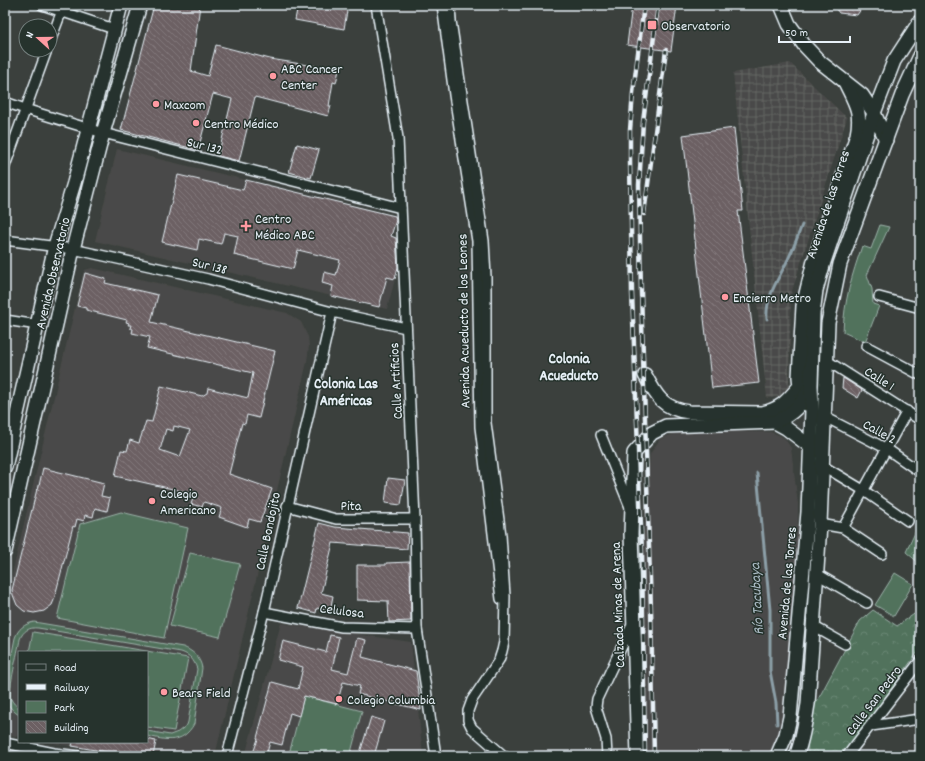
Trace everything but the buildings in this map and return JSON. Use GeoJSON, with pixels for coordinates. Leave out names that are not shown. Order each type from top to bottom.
{"type":"FeatureCollection","features":[{"type":"Feature","properties":{"kind":"street"},"geometry":{"type":"LineString","coordinates":[[42,5],[62,8],[114,29]]}},
{"type":"Feature","properties":{"kind":"street","name":"Avenida Observatorio"},"geometry":{"type":"LineString","coordinates":[[5,467],[55,246],[121,5]]}},
{"type":"Feature","properties":{"kind":"street","name":"Avenida Observatorio"},"geometry":{"type":"LineString","coordinates":[[5,551],[73,249],[103,133],[140,5]]}},
{"type":"Feature","properties":{"kind":"street","name":"Calle Artificios"},"geometry":{"type":"LineString","coordinates":[[376,5],[398,138],[415,519],[417,629],[436,756]]}},
{"type":"Feature","properties":{"kind":"street","name":"Avenida Acueducto de los Leones"},"geometry":{"type":"LineString","coordinates":[[442,5],[454,95],[477,242],[480,427],[499,591],[504,612]]}},
{"type":"Feature","properties":{"kind":"street","name":"Avenida Acueducto de los Leones"},"geometry":{"type":"LineString","coordinates":[[450,5],[452,28],[484,241],[486,277],[486,423],[501,535],[505,580],[504,642],[499,660],[472,700],[468,711],[468,716],[472,728],[504,756]]}},
{"type":"Feature","properties":{"kind":"street"},"geometry":{"type":"LineString","coordinates":[[781,5],[789,24],[804,45],[820,62],[867,98],[873,99],[882,92]]}},
{"type":"Feature","properties":{"kind":"street"},"geometry":{"type":"LineString","coordinates":[[58,19],[62,8]]}},
{"type":"Feature","properties":{"kind":"street","name":"Avenida de las Torres"},"geometry":{"type":"LineString","coordinates":[[805,386],[816,290],[824,262],[874,113],[894,61],[920,21]]}},
{"type":"Feature","properties":{"kind":"street","name":"Avenida de las Torres"},"geometry":{"type":"LineString","coordinates":[[799,753],[808,704],[817,574],[824,462],[828,323],[840,264],[902,95],[920,56]]}},
{"type":"Feature","properties":{"kind":"street"},"geometry":{"type":"LineString","coordinates":[[5,166],[44,58]]}},
{"type":"Feature","properties":{"kind":"street","name":"Avenida de las Torres"},"geometry":{"type":"LineString","coordinates":[[777,756],[786,735],[790,717],[808,512],[811,447],[800,330],[807,284],[860,123],[856,105],[845,82]]}},
{"type":"Feature","properties":{"kind":"street"},"geometry":{"type":"LineString","coordinates":[[862,95],[874,113],[886,140]]}},
{"type":"Feature","properties":{"kind":"street","name":"Sur 132"},"geometry":{"type":"LineString","coordinates":[[5,102],[103,133],[401,208]]}},
{"type":"Feature","properties":{"kind":"street","name":"Sur 138"},"geometry":{"type":"LineString","coordinates":[[5,240],[73,249],[208,279],[332,312],[406,328]]}},
{"type":"Feature","properties":{"kind":"street"},"geometry":{"type":"LineString","coordinates":[[879,297],[920,308]]}},
{"type":"Feature","properties":{"kind":"street","name":"Calle Bondojito"},"geometry":{"type":"LineString","coordinates":[[227,756],[264,612],[332,312]]}},
{"type":"Feature","properties":{"kind":"street"},"geometry":{"type":"LineString","coordinates":[[5,320],[38,325]]}},
{"type":"Feature","properties":{"kind":"street"},"geometry":{"type":"LineString","coordinates":[[866,346],[920,375]]}},
{"type":"Feature","properties":{"kind":"street","name":"Calle 1"},"geometry":{"type":"LineString","coordinates":[[826,360],[920,420]]}},
{"type":"Feature","properties":{"kind":"street"},"geometry":{"type":"LineString","coordinates":[[645,375],[655,395],[660,401],[675,410],[689,412],[762,413],[771,411],[781,406],[805,386]]}},
{"type":"Feature","properties":{"kind":"street"},"geometry":{"type":"LineString","coordinates":[[775,422],[808,406],[825,417]]}},
{"type":"Feature","properties":{"kind":"street"},"geometry":{"type":"LineString","coordinates":[[843,528],[907,411]]}},
{"type":"Feature","properties":{"kind":"street","name":"Calle 2"},"geometry":{"type":"LineString","coordinates":[[825,417],[887,449],[920,472]]}},
{"type":"Feature","properties":{"kind":"street"},"geometry":{"type":"LineString","coordinates":[[775,422],[786,428],[811,447],[824,462],[908,521]]}},
{"type":"Feature","properties":{"kind":"street","name":"Calzada Minas de Arena"},"geometry":{"type":"LineString","coordinates":[[638,756],[631,534],[634,453],[652,433],[666,426],[775,422]]}},
{"type":"Feature","properties":{"kind":"street"},"geometry":{"type":"LineString","coordinates":[[601,435],[632,510]]}},
{"type":"Feature","properties":{"kind":"street","name":"Pita"},"geometry":{"type":"LineString","coordinates":[[287,506],[336,519],[415,519]]}},
{"type":"Feature","properties":{"kind":"street"},"geometry":{"type":"LineString","coordinates":[[820,524],[843,528],[882,554]]}},
{"type":"Feature","properties":{"kind":"street"},"geometry":{"type":"LineString","coordinates":[[817,574],[867,603]]}},
{"type":"Feature","properties":{"kind":"street","name":"Celulosa"},"geometry":{"type":"LineString","coordinates":[[264,612],[342,627],[417,629]]}},
{"type":"Feature","properties":{"kind":"street"},"geometry":{"type":"LineString","coordinates":[[607,756],[606,739],[597,711],[597,699],[634,622]]}},
{"type":"Feature","properties":{"kind":"street"},"geometry":{"type":"LineString","coordinates":[[813,626],[845,644]]}},
{"type":"Feature","properties":{"kind":"street","name":"Calle San Pedro"},"geometry":{"type":"LineString","coordinates":[[850,754],[920,661]]}},
{"type":"Feature","properties":{"kind":"street"},"geometry":{"type":"LineString","coordinates":[[872,726],[920,719]]}},
{"type":"Feature","properties":{"kind":"street"},"geometry":{"type":"LineString","coordinates":[[5,743],[53,754],[80,756]]}},
{"type":"Feature","properties":{"kind":"shaded area"},"geometry":{"type":"Polygon","coordinates":[[[790,63],[847,118],[791,294],[789,387],[779,397],[767,398],[733,73],[790,63]]]}},
{"type":"Feature","properties":{"kind":"shaded area","name":"Centro Médico ABC"},"geometry":{"type":"Polygon","coordinates":[[[117,149],[397,216],[391,236],[397,238],[391,262],[398,268],[387,309],[95,241],[117,149]]]}},
{"type":"Feature","properties":{"kind":"shaded area","name":"Colegio Americano"},"geometry":{"type":"Polygon","coordinates":[[[92,268],[287,313],[301,322],[308,337],[309,346],[307,362],[215,756],[128,756],[54,743],[148,743],[148,651],[18,651],[18,737],[5,734],[5,604],[85,270],[92,268]]]}},
{"type":"Feature","properties":{"kind":"shaded area"},"geometry":{"type":"Polygon","coordinates":[[[715,431],[771,432],[785,439],[791,448],[798,504],[798,551],[787,715],[772,756],[644,756],[640,623],[645,513],[650,454],[660,439],[673,434],[715,431]]]}},
{"type":"Feature","properties":{"kind":"shaded area","name":"Colegio Columbia"},"geometry":{"type":"Polygon","coordinates":[[[281,623],[411,642],[423,756],[245,756],[281,623]]]}},
{"type":"Feature","properties":{"kind":"green space"},"geometry":{"type":"Polygon","coordinates":[[[880,225],[889,227],[867,275],[872,289],[873,304],[879,306],[865,342],[843,332],[845,310],[852,278],[862,246],[871,249],[880,225]]]}},
{"type":"Feature","properties":{"kind":"green space"},"geometry":{"type":"Polygon","coordinates":[[[121,512],[188,528],[164,638],[57,618],[80,524],[121,512]]]}},
{"type":"Feature","properties":{"kind":"green space"},"geometry":{"type":"Polygon","coordinates":[[[920,522],[920,564],[906,552],[920,522]]]}},
{"type":"Feature","properties":{"kind":"green space"},"geometry":{"type":"Polygon","coordinates":[[[190,553],[240,564],[220,637],[170,626],[190,553]]]}},
{"type":"Feature","properties":{"kind":"green space"},"geometry":{"type":"Polygon","coordinates":[[[895,573],[913,584],[894,616],[875,605],[895,573]]]}},
{"type":"Feature","properties":{"kind":"green space"},"geometry":{"type":"Polygon","coordinates":[[[873,610],[897,626],[920,610],[920,649],[842,756],[808,756],[807,728],[815,705],[860,621],[873,610]]]}},
{"type":"Feature","properties":{"kind":"green space"},"geometry":{"type":"Polygon","coordinates":[[[34,622],[183,647],[190,650],[198,658],[202,668],[194,724],[189,731],[179,738],[161,739],[148,736],[148,731],[170,735],[178,732],[187,725],[197,669],[193,660],[189,656],[181,652],[38,628],[27,630],[20,639],[10,694],[11,699],[18,707],[18,714],[12,710],[8,703],[5,688],[16,635],[22,627],[34,622]]]}},
{"type":"Feature","properties":{"kind":"green space","name":"Bears Field"},"geometry":{"type":"Polygon","coordinates":[[[33,632],[146,651],[29,651],[33,632]]]}},
{"type":"Feature","properties":{"kind":"green space","name":"Bears Field"},"geometry":{"type":"Polygon","coordinates":[[[148,651],[188,658],[174,731],[148,727],[148,651]]]}},
{"type":"Feature","properties":{"kind":"green space"},"geometry":{"type":"Polygon","coordinates":[[[304,696],[362,711],[350,756],[280,756],[282,752],[289,754],[304,696]]]}},
{"type":"Feature","properties":{"kind":"waterway","name":"Río Tacubaya"},"geometry":{"type":"LineString","coordinates":[[767,319],[768,302],[774,286],[792,251],[802,225]]}},
{"type":"Feature","properties":{"kind":"waterway","name":"Río Tacubaya"},"geometry":{"type":"LineString","coordinates":[[757,473],[770,610],[770,671],[776,703],[777,724]]}},
{"type":"Feature","properties":{"kind":"railway"},"geometry":{"type":"LineString","coordinates":[[644,5],[633,93],[630,130],[630,160],[632,293],[642,553],[645,756]]}},
{"type":"Feature","properties":{"kind":"railway"},"geometry":{"type":"LineString","coordinates":[[654,756],[639,185],[643,122],[658,5]]}},
{"type":"Feature","properties":{"kind":"railway"},"geometry":{"type":"LineString","coordinates":[[644,214],[666,50]]}},
{"type":"Feature","properties":{"kind":"place","name":"Observatorio"},"geometry":{"type":"Point","coordinates":[652,25]}},
{"type":"Feature","properties":{"kind":"place","name":"ABC Cancer Center"},"geometry":{"type":"Point","coordinates":[273,76]}},
{"type":"Feature","properties":{"kind":"place","name":"Maxcom"},"geometry":{"type":"Point","coordinates":[156,104]}},
{"type":"Feature","properties":{"kind":"place","name":"Centro Médico"},"geometry":{"type":"Point","coordinates":[196,123]}},
{"type":"Feature","properties":{"kind":"place","name":"Centro Médico ABC"},"geometry":{"type":"Point","coordinates":[246,226]}},
{"type":"Feature","properties":{"kind":"place","name":"Encierro Metro"},"geometry":{"type":"Point","coordinates":[725,297]}},
{"type":"Feature","properties":{"kind":"place","name":"Colegio Americano"},"geometry":{"type":"Point","coordinates":[152,501]}},
{"type":"Feature","properties":{"kind":"place","name":"Bears Field"},"geometry":{"type":"Point","coordinates":[164,692]}},
{"type":"Feature","properties":{"kind":"place","name":"Colegio Columbia"},"geometry":{"type":"Point","coordinates":[339,699]}},
{"type":"Feature","properties":{"kind":"district","name":"Colonia Acueducto"},"geometry":{"type":"Point","coordinates":[569,366]}},
{"type":"Feature","properties":{"kind":"district","name":"Colonia Las Américas"},"geometry":{"type":"Point","coordinates":[346,392]}}]}
